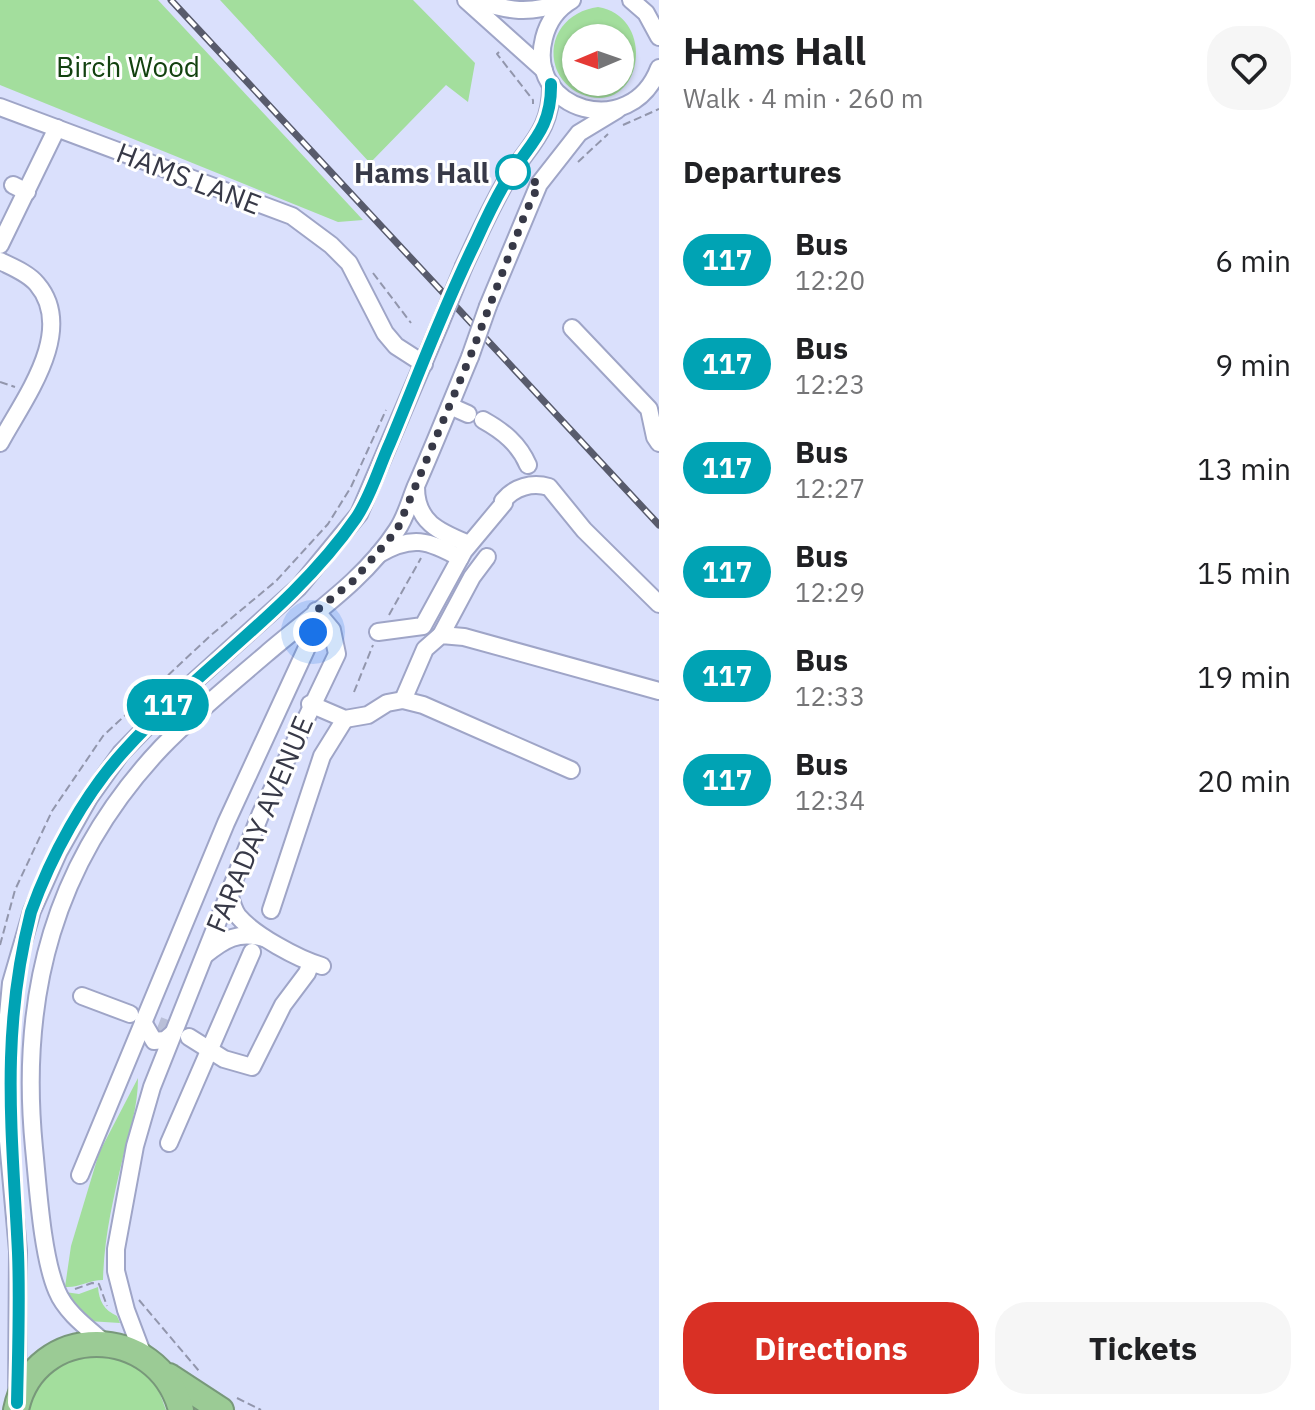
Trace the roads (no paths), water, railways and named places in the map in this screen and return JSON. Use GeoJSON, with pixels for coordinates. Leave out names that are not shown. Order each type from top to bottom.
{"type":"FeatureCollection","features":[{"type":"Feature","properties":{"kind":"highway"},"geometry":{"type":"LineString","coordinates":[[16,1406],[30,1377],[44,1362],[59,1353],[90,1344],[106,1344],[152,1362],[221,1410]]}},
{"type":"Feature","properties":{"kind":"highway"},"geometry":{"type":"LineString","coordinates":[[152,1362],[171,1383],[181,1410]]}},
{"type":"Feature","properties":{"kind":"street"},"geometry":{"type":"LineString","coordinates":[[466,0],[548,78],[565,99],[577,107],[602,112],[617,110]]}},
{"type":"Feature","properties":{"kind":"street"},"geometry":{"type":"LineString","coordinates":[[473,0],[524,11],[546,9],[572,0]]}},
{"type":"Feature","properties":{"kind":"street"},"geometry":{"type":"LineString","coordinates":[[16,1406],[20,1316],[18,1251],[5,1108],[5,1047],[11,983],[32,911],[81,811],[121,753],[167,706],[299,587],[359,514],[464,266],[506,182],[546,124],[552,105],[542,56],[545,34],[554,16],[572,0]]}},
{"type":"Feature","properties":{"kind":"street"},"geometry":{"type":"LineString","coordinates":[[631,0],[652,21]]}},
{"type":"Feature","properties":{"kind":"street"},"geometry":{"type":"LineString","coordinates":[[653,90],[659,68]]}},
{"type":"Feature","properties":{"kind":"street","name":"FARADAY AVENUE"},"geometry":{"type":"LineString","coordinates":[[106,1344],[76,1318],[57,1293],[45,1237],[30,1105],[31,1035],[39,980],[56,920],[84,851],[162,747],[319,614],[353,581],[397,530],[470,357],[525,214],[545,175],[579,133],[653,90]]}},
{"type":"Feature","properties":{"kind":"street","name":"HAMS LANE"},"geometry":{"type":"LineString","coordinates":[[0,107],[292,216],[331,245],[349,263],[373,315],[385,333],[396,346],[424,364]]}},
{"type":"Feature","properties":{"kind":"street"},"geometry":{"type":"LineString","coordinates":[[0,245],[20,189],[57,128]]}},
{"type":"Feature","properties":{"kind":"street"},"geometry":{"type":"LineString","coordinates":[[0,261],[38,284],[50,311],[51,340],[0,443]]}},
{"type":"Feature","properties":{"kind":"street"},"geometry":{"type":"LineString","coordinates":[[572,328],[655,412],[655,437],[659,443]]}},
{"type":"Feature","properties":{"kind":"street"},"geometry":{"type":"LineString","coordinates":[[450,406],[476,417],[509,438],[522,452],[528,465]]}},
{"type":"Feature","properties":{"kind":"street"},"geometry":{"type":"LineString","coordinates":[[528,465],[542,473],[547,486],[584,530],[659,604]]}},
{"type":"Feature","properties":{"kind":"street"},"geometry":{"type":"LineString","coordinates":[[523,487],[522,476],[528,465]]}},
{"type":"Feature","properties":{"kind":"street"},"geometry":{"type":"LineString","coordinates":[[416,485],[416,499],[425,520],[464,551]]}},
{"type":"Feature","properties":{"kind":"street"},"geometry":{"type":"LineString","coordinates":[[378,632],[423,626],[464,551],[509,493],[523,487],[547,486]]}},
{"type":"Feature","properties":{"kind":"street"},"geometry":{"type":"LineString","coordinates":[[377,555],[417,540],[464,551]]}},
{"type":"Feature","properties":{"kind":"street"},"geometry":{"type":"LineString","coordinates":[[403,700],[425,649],[441,635],[472,577],[487,557]]}},
{"type":"Feature","properties":{"kind":"street","name":"FARADAY AVENUE"},"geometry":{"type":"LineString","coordinates":[[152,1362],[126,1310],[116,1271],[116,1249],[135,1146],[152,1087],[181,1035],[202,957],[261,813],[310,704],[337,654],[332,630],[319,614]]}},
{"type":"Feature","properties":{"kind":"street","name":"FARADAY AVENUE"},"geometry":{"type":"LineString","coordinates":[[80,1175],[137,1018],[319,614]]}},
{"type":"Feature","properties":{"kind":"street"},"geometry":{"type":"LineString","coordinates":[[441,635],[464,637],[659,691]]}},
{"type":"Feature","properties":{"kind":"street"},"geometry":{"type":"LineString","coordinates":[[310,704],[345,719],[368,715],[387,703],[403,700],[423,705],[571,770]]}},
{"type":"Feature","properties":{"kind":"street"},"geometry":{"type":"LineString","coordinates":[[266,936],[270,912],[322,756],[345,719]]}},
{"type":"Feature","properties":{"kind":"street"},"geometry":{"type":"LineString","coordinates":[[82,996],[137,1018],[154,1041],[181,1035],[224,1059],[252,1067],[283,1005],[316,965],[290,955],[239,917],[232,906],[229,892]]}},
{"type":"Feature","properties":{"kind":"street"},"geometry":{"type":"LineString","coordinates":[[202,957],[220,942],[234,936],[266,936]]}},
{"type":"Feature","properties":{"kind":"street"},"geometry":{"type":"LineString","coordinates":[[169,1143],[213,1051],[252,952]]}},
{"type":"Feature","properties":{"kind":"tunnel"},"geometry":{"type":"LineString","coordinates":[[136,1016],[185,1035]]}},
{"type":"Feature","properties":{"kind":"railway"},"geometry":{"type":"LineString","coordinates":[[171,0],[659,525]]}},
{"type":"Feature","properties":{"kind":"place","name":"Hams Hall"},"geometry":{"type":"Point","coordinates":[513,172]}},
{"type":"Feature","properties":{"kind":"park label","name":"Birch Wood"},"geometry":{"type":"Point","coordinates":[128,66]}}]}
